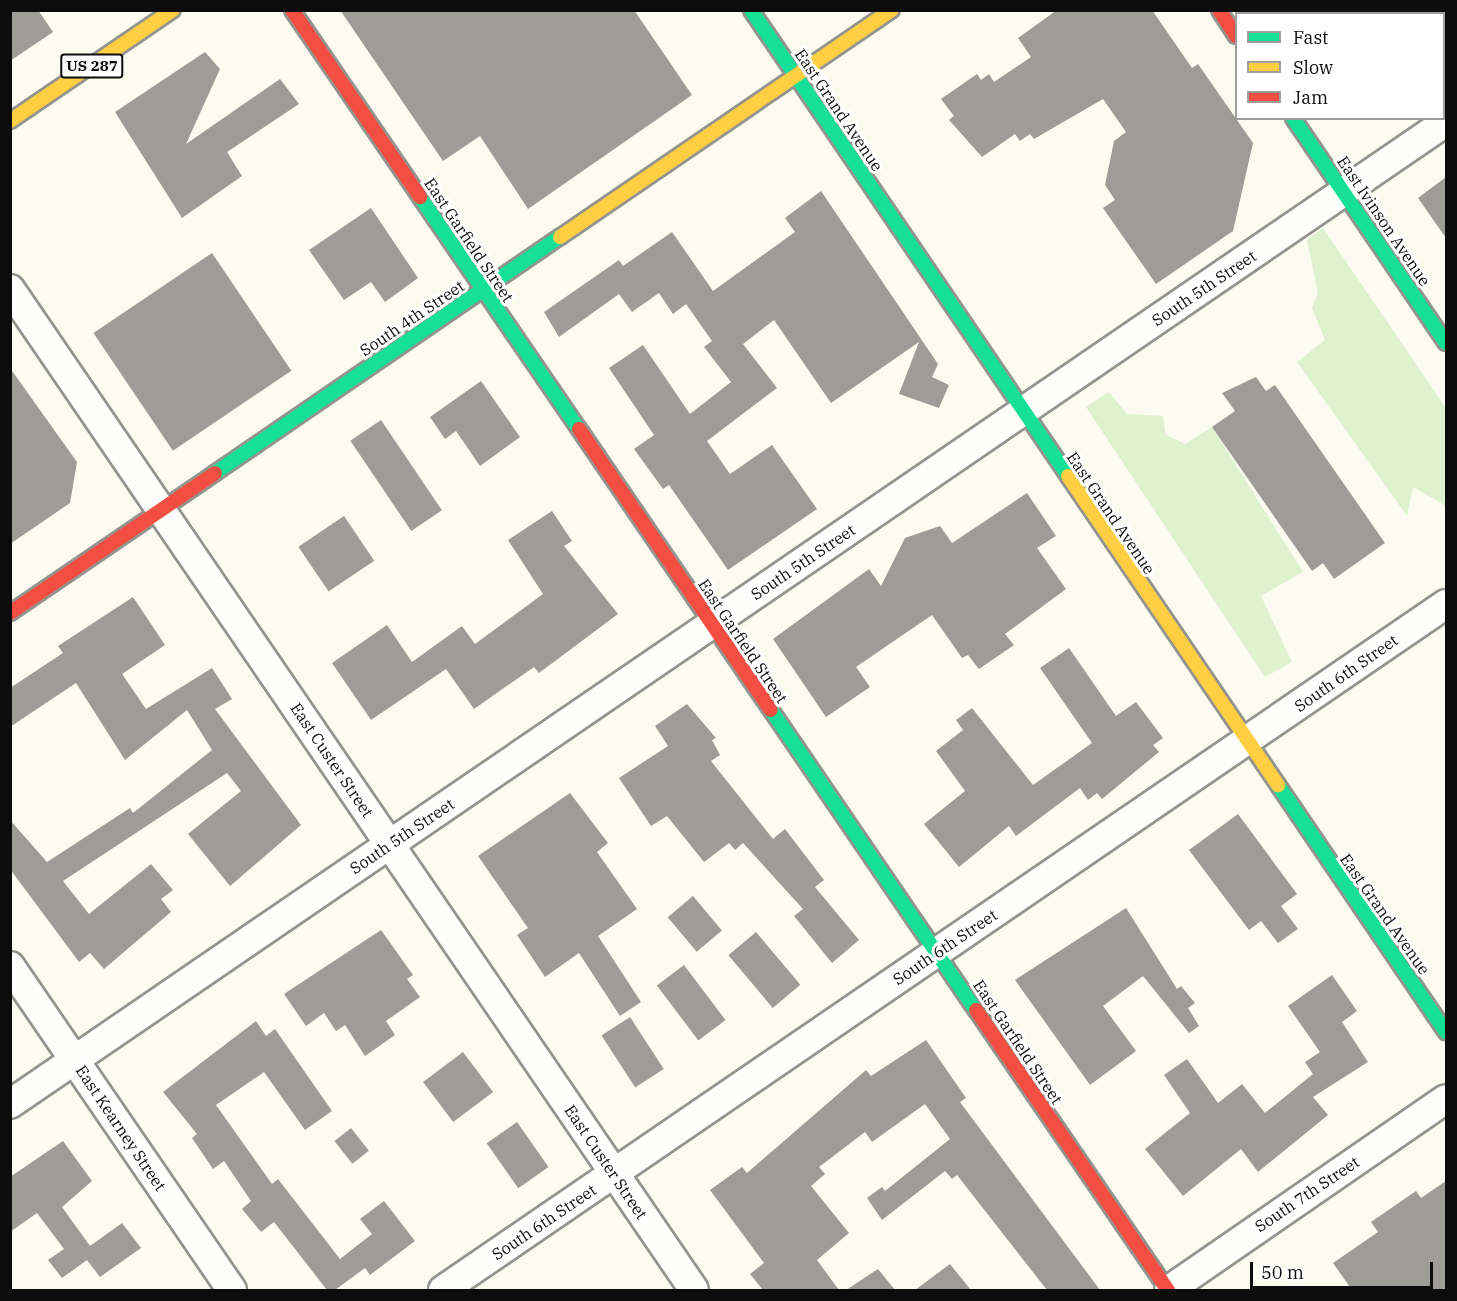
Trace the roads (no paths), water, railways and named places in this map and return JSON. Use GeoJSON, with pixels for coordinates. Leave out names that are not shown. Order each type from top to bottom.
{"type":"FeatureCollection","features":[{"type":"Feature","properties":{"kind":"street","name":"US 287"},"geometry":{"type":"LineString","coordinates":[[10,122],[173,10]]}},
{"type":"Feature","properties":{"kind":"street","name":"East Garfield Street"},"geometry":{"type":"LineString","coordinates":[[292,10],[1168,1290]]}},
{"type":"Feature","properties":{"kind":"street","name":"East Grand Avenue"},"geometry":{"type":"LineString","coordinates":[[751,10],[1022,412],[1446,1032]]}},
{"type":"Feature","properties":{"kind":"street","name":"South 4th Street"},"geometry":{"type":"LineString","coordinates":[[10,613],[892,10]]}},
{"type":"Feature","properties":{"kind":"street"},"geometry":{"type":"LineString","coordinates":[[1219,10],[1235,34]]}},
{"type":"Feature","properties":{"kind":"street","name":"East Ivinson Avenue"},"geometry":{"type":"LineString","coordinates":[[1294,120],[1446,343]]}},
{"type":"Feature","properties":{"kind":"street","name":"South 5th Street"},"geometry":{"type":"LineString","coordinates":[[10,1104],[1446,122]]}},
{"type":"Feature","properties":{"kind":"street","name":"East Custer Street"},"geometry":{"type":"LineString","coordinates":[[10,289],[694,1290]]}},
{"type":"Feature","properties":{"kind":"street","name":"South 6th Street"},"geometry":{"type":"LineString","coordinates":[[443,1290],[1446,604]]}},
{"type":"Feature","properties":{"kind":"street","name":"East Kearney Street"},"geometry":{"type":"LineString","coordinates":[[10,966],[232,1290]]}},
{"type":"Feature","properties":{"kind":"street","name":"South 7th Street"},"geometry":{"type":"LineString","coordinates":[[1168,1290],[1446,1099]]}}]}
